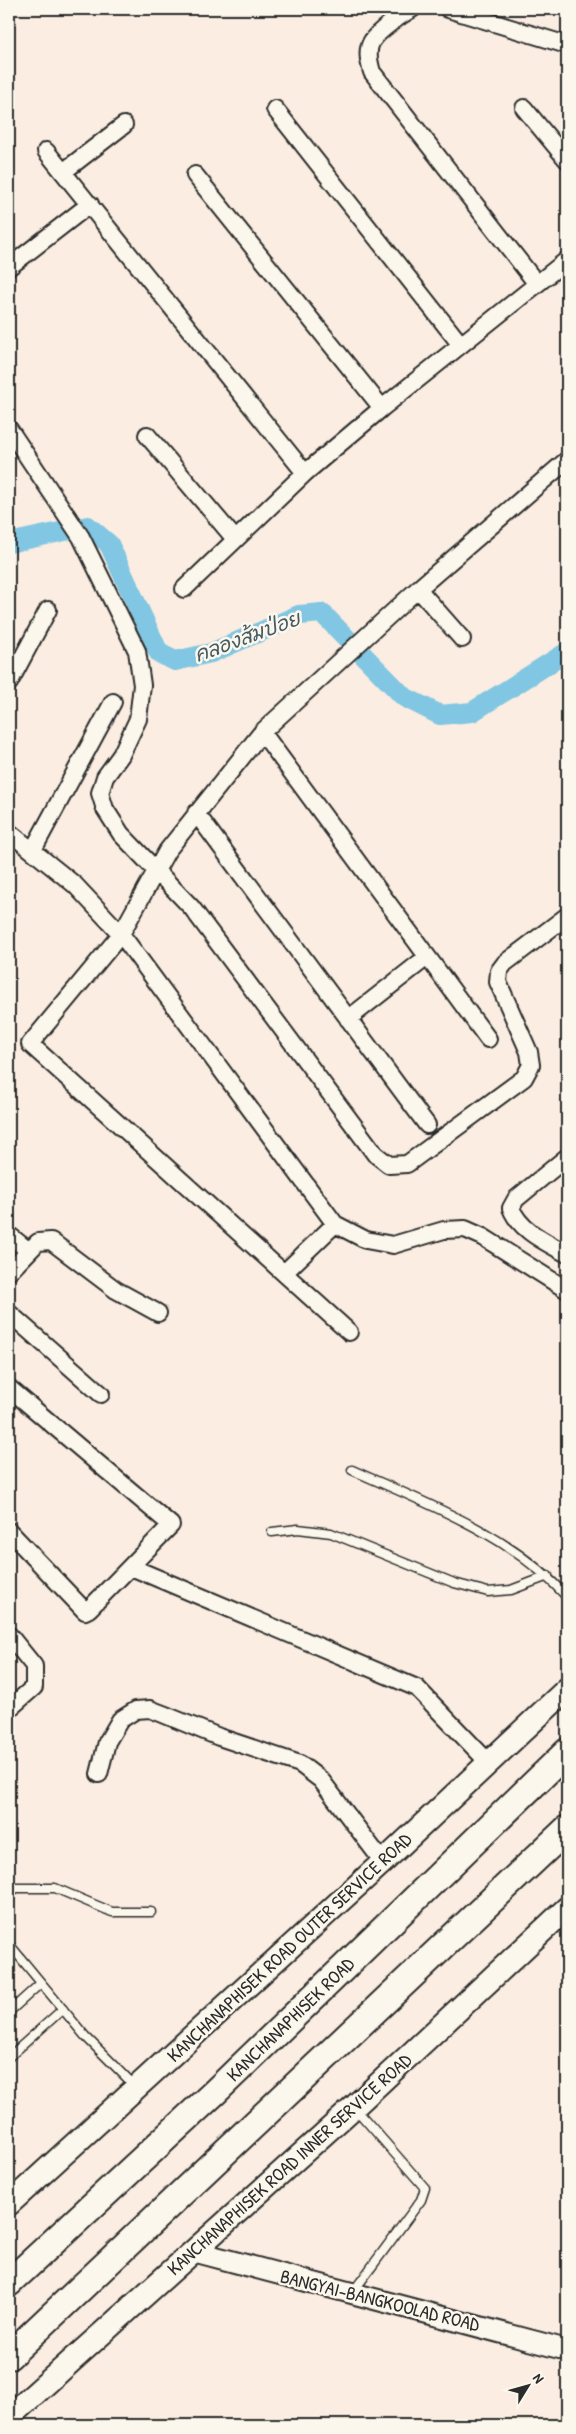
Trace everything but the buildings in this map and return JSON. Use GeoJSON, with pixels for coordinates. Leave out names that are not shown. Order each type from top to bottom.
{"type":"FeatureCollection","features":[{"type":"Feature","properties":{"kind":"highway","name":"KANCHANAPHISEK ROAD"},"geometry":{"type":"LineString","coordinates":[[9,2282],[215,2092],[567,1752]]}},
{"type":"Feature","properties":{"kind":"highway"},"geometry":{"type":"LineString","coordinates":[[9,2356],[567,1828]]}},
{"type":"Feature","properties":{"kind":"main road","name":"KANCHANAPHISEK ROAD OUTER SERVICE ROAD"},"geometry":{"type":"LineString","coordinates":[[9,2204],[383,1862],[567,1689]]}},
{"type":"Feature","properties":{"kind":"main road","name":"KANCHANAPHISEK ROAD INNER SERVICE ROAD"},"geometry":{"type":"LineString","coordinates":[[9,2417],[354,2107],[567,1908]]}},
{"type":"Feature","properties":{"kind":"street"},"geometry":{"type":"LineString","coordinates":[[412,9],[403,13],[371,41],[368,58],[372,72],[538,284]]}},
{"type":"Feature","properties":{"kind":"street"},"geometry":{"type":"LineString","coordinates":[[448,9],[567,45]]}},
{"type":"Feature","properties":{"kind":"street"},"geometry":{"type":"LineString","coordinates":[[524,108],[567,160]]}},
{"type":"Feature","properties":{"kind":"street"},"geometry":{"type":"LineString","coordinates":[[275,109],[461,345]]}},
{"type":"Feature","properties":{"kind":"street"},"geometry":{"type":"LineString","coordinates":[[63,172],[124,125]]}},
{"type":"Feature","properties":{"kind":"street"},"geometry":{"type":"LineString","coordinates":[[46,151],[305,473]]}},
{"type":"Feature","properties":{"kind":"street"},"geometry":{"type":"LineString","coordinates":[[196,175],[382,408]]}},
{"type":"Feature","properties":{"kind":"street"},"geometry":{"type":"LineString","coordinates":[[9,266],[90,204]]}},
{"type":"Feature","properties":{"kind":"street"},"geometry":{"type":"LineString","coordinates":[[184,589],[235,538],[305,473],[461,345],[538,284],[565,267]]}},
{"type":"Feature","properties":{"kind":"street"},"geometry":{"type":"LineString","coordinates":[[9,429],[80,537],[136,651],[142,685],[138,719],[121,755],[105,777],[100,793],[105,809],[121,834],[192,908],[375,1154],[389,1165],[407,1164],[524,1078],[531,1065],[529,1052],[498,982],[499,971],[505,962],[567,916]]}},
{"type":"Feature","properties":{"kind":"street"},"geometry":{"type":"LineString","coordinates":[[147,435],[235,538]]}},
{"type":"Feature","properties":{"kind":"street"},"geometry":{"type":"LineString","coordinates":[[349,1332],[30,1044],[121,934],[155,868],[196,813],[262,732],[418,589],[567,460]]}},
{"type":"Feature","properties":{"kind":"street"},"geometry":{"type":"LineString","coordinates":[[418,589],[462,639]]}},
{"type":"Feature","properties":{"kind":"street"},"geometry":{"type":"LineString","coordinates":[[9,683],[48,610]]}},
{"type":"Feature","properties":{"kind":"street"},"geometry":{"type":"LineString","coordinates":[[33,850],[113,702]]}},
{"type":"Feature","properties":{"kind":"street"},"geometry":{"type":"LineString","coordinates":[[262,732],[488,1039]]}},
{"type":"Feature","properties":{"kind":"street"},"geometry":{"type":"LineString","coordinates":[[196,813],[427,1124]]}},
{"type":"Feature","properties":{"kind":"street"},"geometry":{"type":"LineString","coordinates":[[9,832],[75,885],[121,934],[335,1224],[366,1240],[394,1244],[444,1230],[465,1229],[484,1236],[567,1290]]}},
{"type":"Feature","properties":{"kind":"street"},"geometry":{"type":"LineString","coordinates":[[348,1018],[427,957]]}},
{"type":"Feature","properties":{"kind":"street"},"geometry":{"type":"LineString","coordinates":[[567,1157],[516,1199],[511,1208],[516,1220],[531,1232],[567,1254]]}},
{"type":"Feature","properties":{"kind":"street"},"geometry":{"type":"LineString","coordinates":[[284,1273],[335,1224]]}},
{"type":"Feature","properties":{"kind":"street"},"geometry":{"type":"LineString","coordinates":[[9,1235],[29,1251]]}},
{"type":"Feature","properties":{"kind":"street"},"geometry":{"type":"LineString","coordinates":[[9,1272],[38,1242],[51,1241],[116,1290],[158,1313]]}},
{"type":"Feature","properties":{"kind":"street"},"geometry":{"type":"LineString","coordinates":[[9,1313],[101,1394]]}},
{"type":"Feature","properties":{"kind":"street"},"geometry":{"type":"LineString","coordinates":[[9,1388],[171,1525],[85,1611],[9,1530]]}},
{"type":"Feature","properties":{"kind":"street"},"geometry":{"type":"LineString","coordinates":[[131,1567],[416,1688],[488,1762]]}},
{"type":"Feature","properties":{"kind":"street"},"geometry":{"type":"LineString","coordinates":[[9,1636],[34,1666],[34,1687],[9,1709]]}},
{"type":"Feature","properties":{"kind":"street"},"geometry":{"type":"LineString","coordinates":[[99,1774],[107,1742],[120,1720],[136,1710],[150,1709],[220,1737],[300,1764],[321,1780],[383,1862]]}},
{"type":"Feature","properties":{"kind":"street","name":"BANGYAI-BANGKOOLAD ROAD"},"geometry":{"type":"LineString","coordinates":[[193,2251],[567,2350]]}},
{"type":"Feature","properties":{"kind":"lane"},"geometry":{"type":"LineString","coordinates":[[352,1470],[472,1524],[548,1576],[567,1597]]}},
{"type":"Feature","properties":{"kind":"lane"},"geometry":{"type":"LineString","coordinates":[[272,1532],[298,1529],[331,1533],[454,1583],[488,1592],[511,1590],[548,1576]]}},
{"type":"Feature","properties":{"kind":"lane"},"geometry":{"type":"LineString","coordinates":[[9,1892],[17,1888],[55,1888],[112,1912],[151,1912]]}},
{"type":"Feature","properties":{"kind":"lane"},"geometry":{"type":"LineString","coordinates":[[9,1944],[85,2036],[136,2088]]}},
{"type":"Feature","properties":{"kind":"lane"},"geometry":{"type":"LineString","coordinates":[[9,2012],[41,1983]]}},
{"type":"Feature","properties":{"kind":"lane"},"geometry":{"type":"LineString","coordinates":[[9,2057],[63,2009]]}},
{"type":"Feature","properties":{"kind":"lane"},"geometry":{"type":"LineString","coordinates":[[352,2293],[421,2200],[425,2188],[354,2107]]}},
{"type":"Feature","properties":{"kind":"waterway","name":"คลองส้มป่อย"},"geometry":{"type":"LineString","coordinates":[[9,543],[88,526],[109,544],[159,653],[175,661],[211,653],[299,615],[322,613],[404,697],[440,715],[472,712],[567,652]]}}]}
